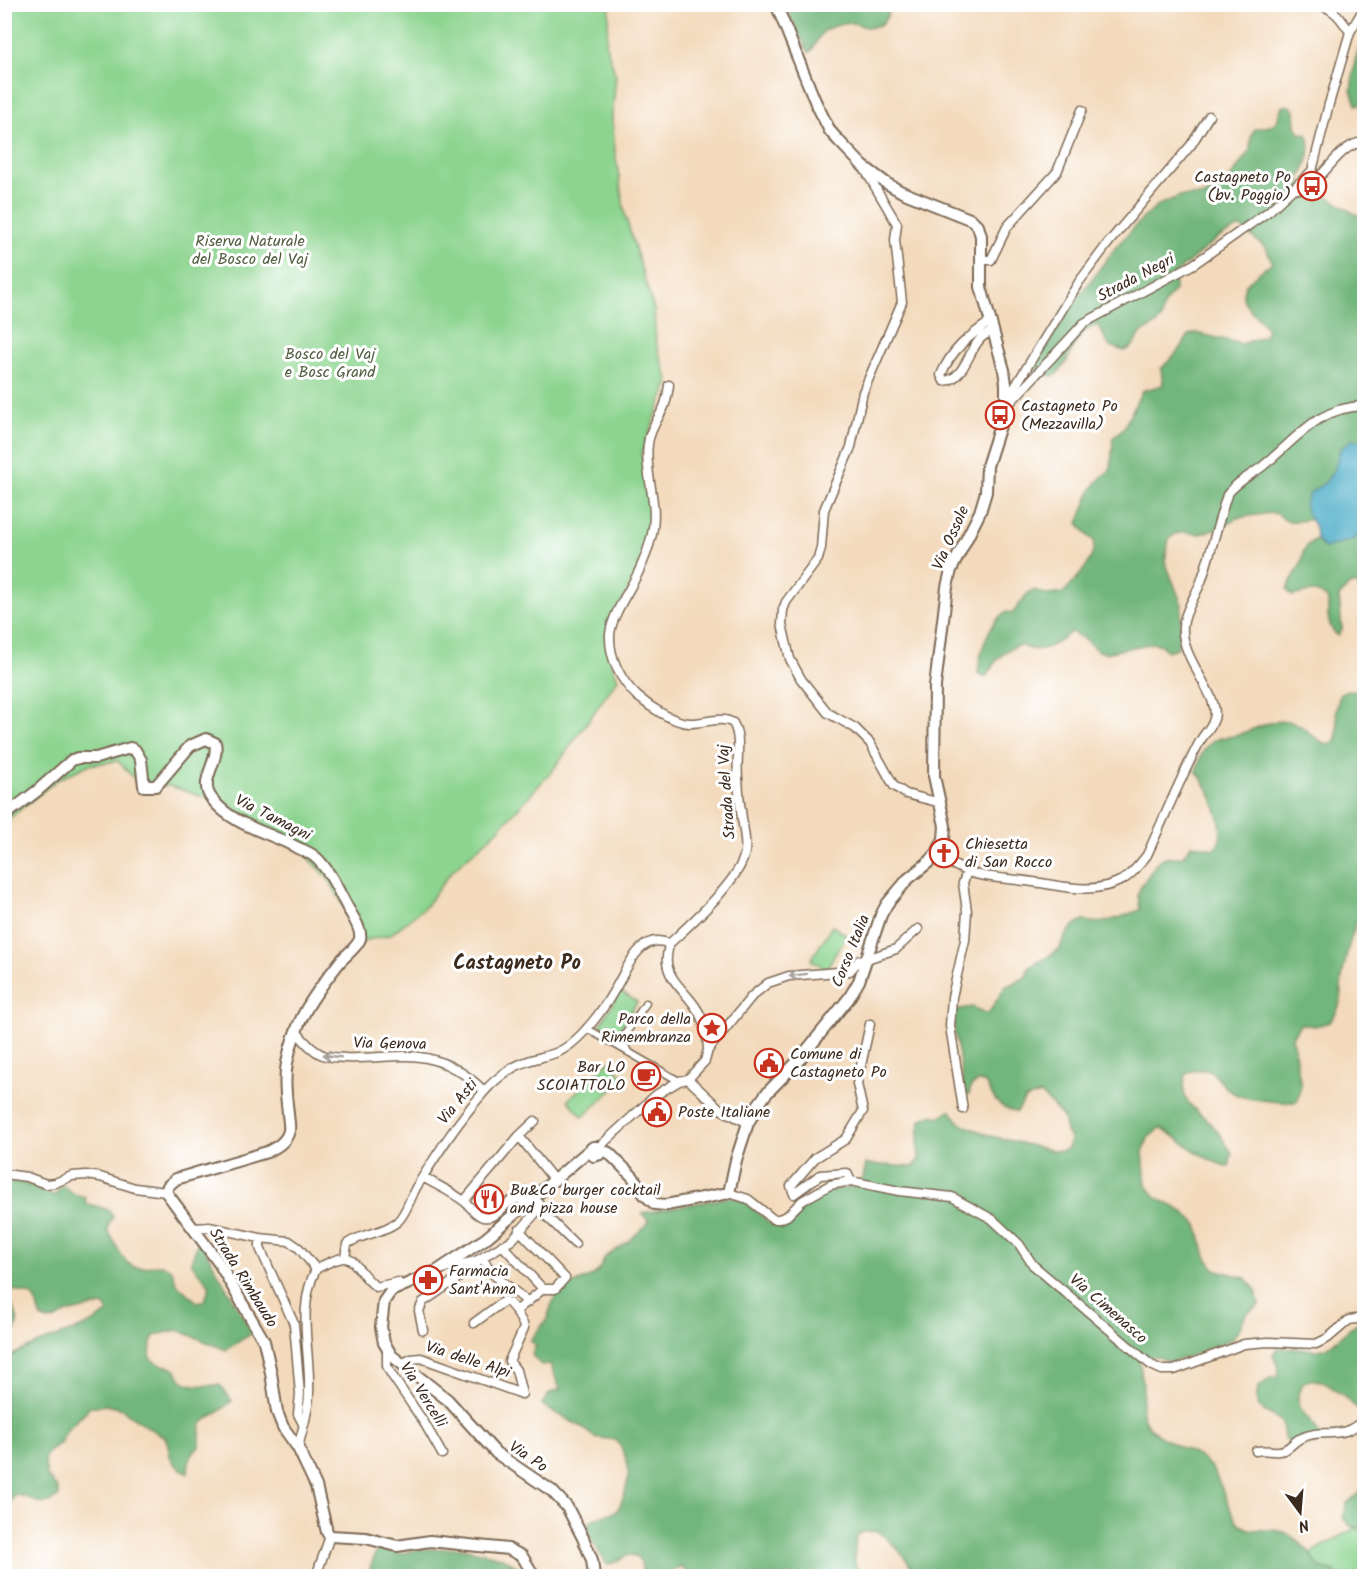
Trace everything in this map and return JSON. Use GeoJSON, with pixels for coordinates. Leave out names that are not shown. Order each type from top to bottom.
{"type":"FeatureCollection","features":[{"type":"Feature","properties":{"kind":"street"},"geometry":{"type":"LineString","coordinates":[[776,4],[830,131],[863,166],[897,225],[895,240],[902,302],[863,392],[851,447],[824,510],[818,560],[786,602],[782,624],[790,659],[801,679],[828,713],[855,728],[870,743],[894,786],[906,794],[941,803]]}},
{"type":"Feature","properties":{"kind":"street"},"geometry":{"type":"LineString","coordinates":[[1315,4],[1325,6],[1338,14],[1350,32]]}},
{"type":"Feature","properties":{"kind":"street","name":"Strada Negri"},"geometry":{"type":"LineString","coordinates":[[1006,402],[1084,323],[1194,264],[1269,211],[1312,171],[1350,32],[1365,8]]}},
{"type":"Feature","properties":{"kind":"street"},"geometry":{"type":"LineString","coordinates":[[981,260],[991,260],[1006,227],[1057,172],[1082,110]]}},
{"type":"Feature","properties":{"kind":"street"},"geometry":{"type":"LineString","coordinates":[[1006,402],[1078,282],[1191,145],[1209,116]]}},
{"type":"Feature","properties":{"kind":"street","name":"Strada Negri"},"geometry":{"type":"LineString","coordinates":[[1294,189],[1303,188],[1352,145],[1365,142]]}},
{"type":"Feature","properties":{"kind":"street","name":"Via Ossole"},"geometry":{"type":"LineString","coordinates":[[863,166],[902,192],[959,214],[972,220],[978,226],[981,236],[981,287],[1004,370],[1006,402],[987,466],[986,492],[980,512],[951,570],[947,587],[935,686],[934,776],[945,826],[944,839],[937,853]]}},
{"type":"Feature","properties":{"kind":"street"},"geometry":{"type":"LineString","coordinates":[[992,326],[978,341],[954,378],[944,381],[941,375],[959,344],[992,326]]}},
{"type":"Feature","properties":{"kind":"street","name":"Strada del Vaj"},"geometry":{"type":"LineString","coordinates":[[669,385],[664,406],[648,442],[654,502],[652,535],[639,572],[613,624],[610,635],[614,657],[623,679],[638,697],[675,720],[687,723],[722,719],[733,723],[738,735],[736,761],[746,844],[745,854],[704,913],[669,944]]}},
{"type":"Feature","properties":{"kind":"street"},"geometry":{"type":"LineString","coordinates":[[937,853],[948,862],[967,871],[994,879],[1026,881],[1079,890],[1120,881],[1140,864],[1147,855],[1200,741],[1214,721],[1215,708],[1189,657],[1183,626],[1201,581],[1227,495],[1233,486],[1263,466],[1318,418],[1336,410],[1365,406]]}},
{"type":"Feature","properties":{"kind":"street","name":"Via Tamagni"},"geometry":{"type":"LineString","coordinates":[[4,816],[72,760],[96,758],[130,748],[135,750],[141,760],[144,786],[156,786],[190,746],[206,739],[215,743],[217,751],[207,783],[207,791],[211,799],[234,819],[314,856],[327,872],[360,931],[360,938],[355,948],[341,960],[306,1006],[296,1031]]}},
{"type":"Feature","properties":{"kind":"street","name":"Corso Italia"},"geometry":{"type":"LineString","coordinates":[[729,1192],[748,1123],[766,1094],[800,1060],[849,998],[859,981],[881,915],[887,904],[908,879],[937,853]]}},
{"type":"Feature","properties":{"kind":"street"},"geometry":{"type":"LineString","coordinates":[[963,1109],[950,1026],[952,997],[965,940],[967,911],[963,883],[967,871]]}},
{"type":"Feature","properties":{"kind":"street"},"geometry":{"type":"LineString","coordinates":[[708,1050],[752,996],[768,983],[789,976],[850,971],[859,960],[867,960],[896,949],[918,929]]}},
{"type":"Feature","properties":{"kind":"street","name":"Via Asti"},"geometry":{"type":"LineString","coordinates":[[345,1258],[347,1244],[353,1239],[384,1229],[399,1220],[416,1187],[449,1136],[484,1091],[521,1063],[560,1051],[598,1015],[615,989],[631,957],[652,943],[669,944]]}},
{"type":"Feature","properties":{"kind":"street"},"geometry":{"type":"LineString","coordinates":[[394,1357],[381,1327],[384,1301],[391,1291],[437,1270],[485,1239],[554,1180],[577,1162],[597,1151],[656,1095],[684,1080],[705,1061],[708,1036],[693,1003],[676,984],[669,971],[667,961],[669,944]]}},
{"type":"Feature","properties":{"kind":"street"},"geometry":{"type":"LineString","coordinates":[[628,1053],[622,1039],[646,1003]]}},
{"type":"Feature","properties":{"kind":"street","name":"Via Cimenasco"},"geometry":{"type":"LineString","coordinates":[[851,1181],[847,1173],[820,1175],[794,1194],[791,1186],[815,1158],[846,1139],[863,1111],[857,1084],[870,1024]]}},
{"type":"Feature","properties":{"kind":"street"},"geometry":{"type":"LineString","coordinates":[[586,1028],[628,1053],[684,1080],[720,1109],[748,1123]]}},
{"type":"Feature","properties":{"kind":"street"},"geometry":{"type":"LineString","coordinates":[[4,1174],[27,1177],[46,1184],[72,1176],[86,1175],[135,1188],[166,1192],[168,1186],[176,1179],[277,1148],[284,1141],[289,1130],[285,1075],[296,1031]]}},
{"type":"Feature","properties":{"kind":"street","name":"Via Genova"},"geometry":{"type":"LineString","coordinates":[[296,1031],[307,1044],[323,1055],[357,1059],[408,1056],[433,1059],[459,1069],[484,1091]]}},
{"type":"Feature","properties":{"kind":"street"},"geometry":{"type":"LineString","coordinates":[[464,1201],[519,1136],[535,1121]]}},
{"type":"Feature","properties":{"kind":"street"},"geometry":{"type":"LineString","coordinates":[[519,1136],[554,1180]]}},
{"type":"Feature","properties":{"kind":"street"},"geometry":{"type":"LineString","coordinates":[[597,1151],[612,1158],[633,1177],[644,1194],[655,1204],[666,1205],[729,1192]]}},
{"type":"Feature","properties":{"kind":"street"},"geometry":{"type":"LineString","coordinates":[[423,1177],[464,1201],[478,1215],[486,1218],[514,1199],[531,1200],[540,1205],[539,1209],[575,1244]]}},
{"type":"Feature","properties":{"kind":"street","name":"Via Cimenasco"},"geometry":{"type":"LineString","coordinates":[[729,1192],[748,1199],[773,1219],[779,1220],[787,1216],[802,1201],[830,1185],[851,1181],[899,1191],[952,1197],[992,1219],[1018,1244],[1033,1265],[1151,1365],[1162,1370],[1189,1366],[1244,1344],[1268,1342],[1316,1344],[1328,1338],[1349,1320],[1365,1318]]}},
{"type":"Feature","properties":{"kind":"street","name":"Strada Rimbaudo"},"geometry":{"type":"LineString","coordinates":[[166,1192],[219,1263],[264,1341],[277,1412],[316,1486],[323,1522],[330,1536]]}},
{"type":"Feature","properties":{"kind":"street"},"geometry":{"type":"LineString","coordinates":[[437,1270],[479,1260],[512,1240],[539,1209]]}},
{"type":"Feature","properties":{"kind":"street"},"geometry":{"type":"LineString","coordinates":[[194,1228],[209,1227],[260,1238],[289,1241],[299,1248],[316,1269]]}},
{"type":"Feature","properties":{"kind":"street"},"geometry":{"type":"LineString","coordinates":[[474,1323],[504,1301],[516,1311],[543,1288],[555,1288],[565,1278],[519,1230]]}},
{"type":"Feature","properties":{"kind":"street"},"geometry":{"type":"LineString","coordinates":[[260,1238],[260,1248],[294,1324],[300,1394],[298,1414],[303,1424]]}},
{"type":"Feature","properties":{"kind":"street"},"geometry":{"type":"LineString","coordinates":[[502,1245],[543,1288]]}},
{"type":"Feature","properties":{"kind":"street"},"geometry":{"type":"LineString","coordinates":[[298,1448],[309,1392],[304,1327],[308,1289],[316,1269],[336,1258],[345,1258],[353,1261],[376,1287],[398,1282],[401,1287]]}},
{"type":"Feature","properties":{"kind":"street"},"geometry":{"type":"LineString","coordinates":[[479,1260],[528,1302]]}},
{"type":"Feature","properties":{"kind":"street"},"geometry":{"type":"LineString","coordinates":[[423,1330],[419,1311],[423,1302],[476,1266],[479,1260]]}},
{"type":"Feature","properties":{"kind":"street","name":"Via delle Alpi"},"geometry":{"type":"LineString","coordinates":[[394,1357],[421,1358],[522,1394],[516,1370],[509,1361],[524,1328],[516,1311]]}},
{"type":"Feature","properties":{"kind":"street","name":"Via Vercelli"},"geometry":{"type":"LineString","coordinates":[[394,1357],[387,1366],[390,1374],[425,1424],[442,1454]]}},
{"type":"Feature","properties":{"kind":"street","name":"Via Po"},"geometry":{"type":"LineString","coordinates":[[394,1357],[448,1400],[496,1453],[552,1491],[567,1507],[592,1560],[594,1576]]}},
{"type":"Feature","properties":{"kind":"street"},"geometry":{"type":"LineString","coordinates":[[1256,1451],[1266,1449],[1280,1451],[1288,1448],[1298,1439],[1311,1435],[1326,1433],[1332,1435],[1350,1431],[1365,1419]]}},
{"type":"Feature","properties":{"kind":"street"},"geometry":{"type":"LineString","coordinates":[[316,1576],[330,1536],[366,1538],[397,1546],[430,1541],[508,1548],[522,1556],[534,1576]]}},
{"type":"Feature","properties":{"kind":"green space","name":"Bosco del Vaj e Bosc Grand"},"geometry":{"type":"Polygon","coordinates":[[[5,5],[610,5],[606,45],[616,76],[612,117],[625,215],[654,310],[656,344],[669,382],[641,454],[649,485],[651,533],[635,575],[606,634],[609,656],[618,679],[553,770],[498,830],[451,872],[425,907],[390,935],[359,942],[328,878],[304,853],[207,798],[170,786],[140,785],[118,761],[88,765],[57,780],[5,822],[5,5]]]}},
{"type":"Feature","properties":{"kind":"green space"},"geometry":{"type":"Polygon","coordinates":[[[787,5],[888,5],[888,14],[880,24],[866,27],[850,23],[829,28],[822,33],[809,53],[789,14],[787,5]]]}},
{"type":"Feature","properties":{"kind":"green space"},"geometry":{"type":"Polygon","coordinates":[[[1364,32],[1364,104],[1356,105],[1351,90],[1355,61],[1364,32]]]}},
{"type":"Feature","properties":{"kind":"green space"},"geometry":{"type":"Polygon","coordinates":[[[1282,106],[1290,106],[1295,111],[1296,126],[1300,133],[1307,134],[1309,139],[1308,157],[1300,179],[1304,191],[1326,195],[1364,218],[1364,505],[1301,521],[1285,520],[1278,514],[1271,513],[1236,518],[1230,523],[1200,534],[1183,532],[1175,534],[1169,539],[1165,561],[1182,605],[1178,648],[1167,651],[1161,645],[1153,643],[1105,653],[1071,632],[1047,648],[1034,649],[1020,645],[1014,647],[1000,657],[986,677],[978,673],[989,631],[999,617],[1006,612],[1013,613],[1027,594],[1034,590],[1048,595],[1063,593],[1088,562],[1094,548],[1094,541],[1078,523],[1092,489],[1111,469],[1113,438],[1124,427],[1142,391],[1163,385],[1161,369],[1181,348],[1189,335],[1197,333],[1242,344],[1264,336],[1267,329],[1248,307],[1243,293],[1249,281],[1272,262],[1266,248],[1240,227],[1218,238],[1174,274],[1175,290],[1164,304],[1161,319],[1156,325],[1141,333],[1132,347],[1124,351],[1109,346],[1098,325],[1082,334],[1066,362],[1054,376],[1038,374],[1034,367],[1068,311],[1116,247],[1141,220],[1159,205],[1180,196],[1203,196],[1217,190],[1228,181],[1250,150],[1251,135],[1255,129],[1270,126],[1277,121],[1282,106]]]}},
{"type":"Feature","properties":{"kind":"green space"},"geometry":{"type":"Polygon","coordinates":[[[1364,516],[1364,632],[1360,626],[1362,600],[1360,590],[1358,585],[1350,584],[1339,597],[1342,629],[1338,636],[1331,628],[1328,600],[1324,596],[1311,592],[1292,596],[1287,590],[1301,563],[1303,552],[1311,542],[1364,516]]]}},
{"type":"Feature","properties":{"kind":"green space"},"geometry":{"type":"Polygon","coordinates":[[[1347,690],[1364,693],[1364,906],[1348,950],[1337,1010],[1330,1022],[1315,1026],[1300,1024],[1292,1037],[1301,1086],[1297,1102],[1243,1097],[1229,1090],[1211,1072],[1197,1070],[1186,1073],[1184,1092],[1186,1098],[1189,1104],[1215,1128],[1232,1153],[1229,1167],[1202,1155],[1160,1128],[1148,1138],[1143,1152],[1146,1185],[1156,1197],[1185,1213],[1197,1225],[1206,1256],[1214,1269],[1245,1278],[1256,1290],[1259,1305],[1246,1314],[1232,1339],[1169,1362],[1155,1356],[1140,1358],[1143,1386],[1142,1413],[1151,1429],[1209,1465],[1218,1479],[1230,1509],[1243,1526],[1255,1530],[1274,1530],[1286,1533],[1311,1554],[1318,1565],[1335,1572],[1337,1576],[919,1576],[896,1547],[878,1531],[863,1532],[856,1536],[854,1560],[860,1576],[689,1576],[681,1566],[669,1576],[643,1576],[641,1562],[636,1556],[629,1555],[608,1565],[587,1531],[588,1524],[594,1519],[617,1511],[625,1493],[628,1466],[626,1457],[616,1440],[594,1437],[582,1427],[542,1404],[550,1393],[560,1389],[550,1364],[541,1365],[532,1355],[536,1345],[530,1341],[547,1319],[558,1293],[597,1272],[604,1258],[628,1242],[649,1222],[642,1213],[731,1197],[746,1202],[771,1225],[778,1224],[789,1219],[814,1197],[837,1189],[861,1186],[866,1164],[914,1167],[919,1159],[920,1124],[922,1119],[931,1115],[941,1117],[950,1110],[961,1124],[991,1136],[1054,1151],[1063,1151],[1069,1146],[1070,1138],[1066,1132],[1063,1117],[1041,1094],[1025,1099],[1017,1112],[1010,1111],[1001,1105],[985,1082],[978,1082],[971,1086],[969,1094],[965,1095],[954,1027],[956,1010],[972,1007],[988,1014],[1005,987],[1026,977],[1032,966],[1060,949],[1066,935],[1076,925],[1084,920],[1105,922],[1140,910],[1138,895],[1140,888],[1158,861],[1166,857],[1182,857],[1192,844],[1215,849],[1221,832],[1219,821],[1212,798],[1196,771],[1203,752],[1211,742],[1278,721],[1285,721],[1297,724],[1328,745],[1335,741],[1338,729],[1336,710],[1340,694],[1347,690]]]}},
{"type":"Feature","properties":{"kind":"green space"},"geometry":{"type":"Polygon","coordinates":[[[832,926],[847,935],[826,969],[811,960],[832,926]]]}},
{"type":"Feature","properties":{"kind":"green space"},"geometry":{"type":"Polygon","coordinates":[[[620,991],[637,1002],[617,1035],[600,1025],[620,991]]]}},
{"type":"Feature","properties":{"kind":"green space"},"geometry":{"type":"Polygon","coordinates":[[[609,1061],[625,1078],[583,1117],[568,1100],[609,1061]]]}},
{"type":"Feature","properties":{"kind":"green space"},"geometry":{"type":"Polygon","coordinates":[[[5,1179],[56,1195],[59,1187],[64,1186],[72,1193],[86,1198],[85,1203],[109,1210],[113,1217],[108,1231],[125,1260],[137,1268],[158,1265],[168,1267],[179,1286],[197,1302],[205,1300],[210,1286],[191,1262],[199,1239],[252,1333],[226,1350],[178,1330],[155,1335],[151,1342],[150,1358],[153,1361],[174,1369],[181,1379],[189,1384],[220,1385],[232,1401],[201,1426],[200,1447],[191,1455],[188,1473],[173,1462],[165,1437],[120,1408],[105,1405],[90,1407],[68,1429],[60,1443],[48,1452],[44,1460],[47,1476],[57,1488],[59,1496],[52,1501],[42,1503],[16,1495],[10,1501],[5,1502],[5,1358],[87,1325],[108,1312],[104,1305],[67,1313],[48,1321],[40,1316],[36,1300],[30,1295],[14,1290],[7,1293],[17,1315],[17,1325],[15,1331],[5,1334],[5,1179]]]}},
{"type":"Feature","properties":{"kind":"green space"},"geometry":{"type":"Polygon","coordinates":[[[1357,1323],[1364,1323],[1364,1414],[1323,1382],[1306,1381],[1299,1391],[1299,1405],[1317,1429],[1320,1438],[1315,1444],[1291,1443],[1284,1438],[1282,1422],[1262,1410],[1257,1403],[1258,1388],[1270,1378],[1278,1377],[1279,1370],[1273,1355],[1278,1348],[1319,1350],[1326,1348],[1357,1323]]]}},
{"type":"Feature","properties":{"kind":"green space"},"geometry":{"type":"Polygon","coordinates":[[[1364,1489],[1364,1530],[1349,1525],[1343,1518],[1347,1503],[1364,1489]]]}},
{"type":"Feature","properties":{"kind":"green space"},"geometry":{"type":"Polygon","coordinates":[[[1356,1528],[1364,1530],[1364,1576],[1337,1576],[1335,1572],[1319,1567],[1310,1553],[1356,1528]]]}},
{"type":"Feature","properties":{"kind":"green space"},"geometry":{"type":"Polygon","coordinates":[[[461,1548],[505,1559],[519,1569],[524,1576],[361,1576],[369,1571],[377,1549],[400,1554],[415,1550],[461,1548]]]}},
{"type":"Feature","properties":{"kind":"water"},"geometry":{"type":"Polygon","coordinates":[[[1353,439],[1364,443],[1364,488],[1360,502],[1364,516],[1363,532],[1352,540],[1324,548],[1316,539],[1315,527],[1306,512],[1305,504],[1310,493],[1326,482],[1335,468],[1340,449],[1353,439]]]}},
{"type":"Feature","properties":{"kind":"place","name":"Castagneto Po (bv. Poggio)"},"geometry":{"type":"Point","coordinates":[1312,186]}},
{"type":"Feature","properties":{"kind":"place","name":"Castagneto Po (Mezzavilla)"},"geometry":{"type":"Point","coordinates":[1000,415]}},
{"type":"Feature","properties":{"kind":"place","name":"Chiesetta di San Rocco"},"geometry":{"type":"Point","coordinates":[944,853]}},
{"type":"Feature","properties":{"kind":"place","name":"Parco della Rimembranza"},"geometry":{"type":"Point","coordinates":[712,1028]}},
{"type":"Feature","properties":{"kind":"place","name":"Comune di Castagneto Po"},"geometry":{"type":"Point","coordinates":[769,1063]}},
{"type":"Feature","properties":{"kind":"place","name":"Bar LO SCOIATTOLO"},"geometry":{"type":"Point","coordinates":[646,1076]}},
{"type":"Feature","properties":{"kind":"place","name":"Poste Italiane"},"geometry":{"type":"Point","coordinates":[657,1112]}},
{"type":"Feature","properties":{"kind":"place","name":"Bu&Co burger cocktail and pizza house"},"geometry":{"type":"Point","coordinates":[489,1199]}},
{"type":"Feature","properties":{"kind":"place","name":"Farmacia Sant'Anna"},"geometry":{"type":"Point","coordinates":[428,1280]}},
{"type":"Feature","properties":{"kind":"district","name":"Castagneto Po"},"geometry":{"type":"Point","coordinates":[517,964]}},
{"type":"Feature","properties":{"kind":"park label","name":"Riserva Naturale del Bosco del Vaj"},"geometry":{"type":"Point","coordinates":[250,250]}}]}
